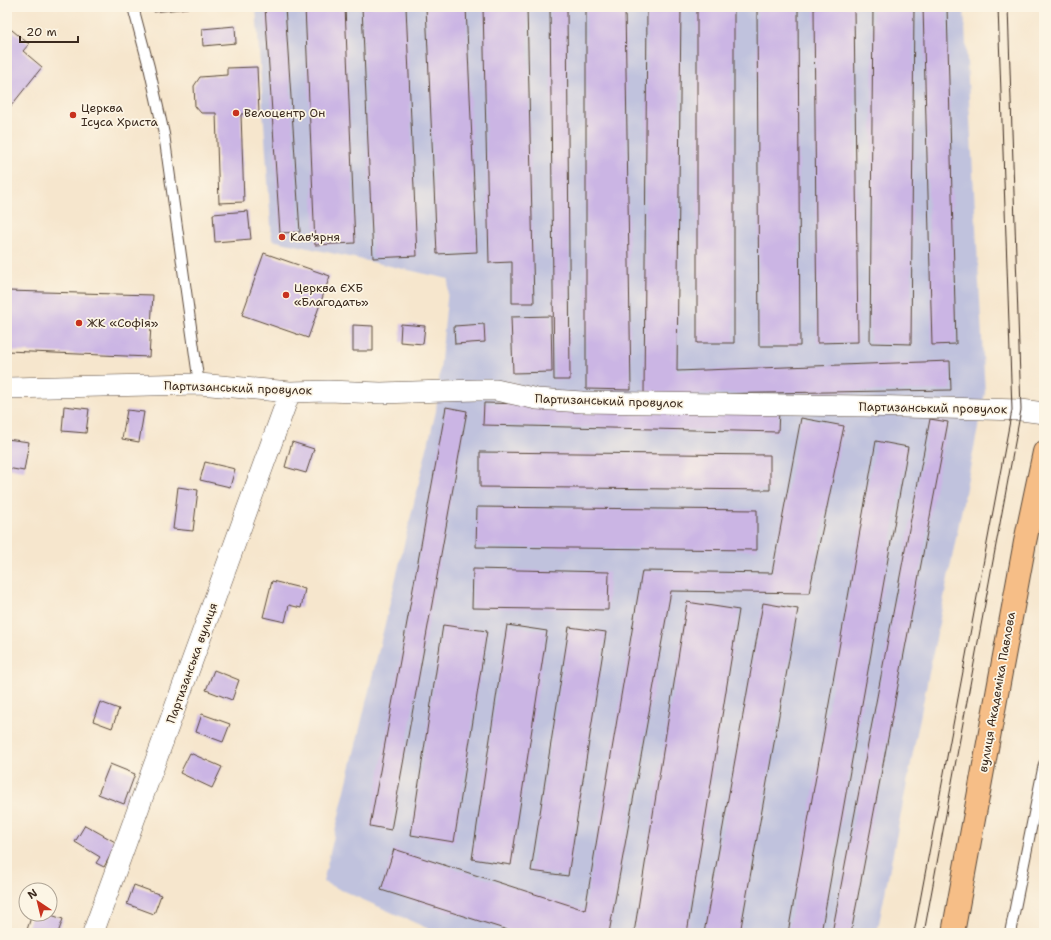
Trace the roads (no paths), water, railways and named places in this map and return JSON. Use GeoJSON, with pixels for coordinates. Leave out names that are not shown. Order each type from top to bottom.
{"type":"FeatureCollection","features":[{"type":"Feature","properties":{"kind":"main road","name":"вулиця Академіка Павлова"},"geometry":{"type":"LineString","coordinates":[[953,933],[1025,542],[1044,452]]}},
{"type":"Feature","properties":{"kind":"street","name":"Партизанський провулок"},"geometry":{"type":"LineString","coordinates":[[7,388],[199,384],[290,392],[328,391],[381,393],[496,390],[537,400],[582,402],[873,406],[1021,410],[1044,413]]}},
{"type":"Feature","properties":{"kind":"street","name":"Партизанська вулиця"},"geometry":{"type":"LineString","coordinates":[[93,933],[290,392]]}},
{"type":"Feature","properties":{"kind":"lane"},"geometry":{"type":"LineString","coordinates":[[134,7],[164,134],[199,384]]}},
{"type":"Feature","properties":{"kind":"lane"},"geometry":{"type":"LineString","coordinates":[[1010,933],[1044,764]]}},
{"type":"Feature","properties":{"kind":"tram line"},"geometry":{"type":"LineString","coordinates":[[914,933],[1012,410],[998,7]]}},
{"type":"Feature","properties":{"kind":"tram line"},"geometry":{"type":"LineString","coordinates":[[924,933],[1021,410],[1008,7]]}},
{"type":"Feature","properties":{"kind":"place","name":"Велоцентр Он"},"geometry":{"type":"Point","coordinates":[236,113]}},
{"type":"Feature","properties":{"kind":"place","name":"Церква Ісуса Христа"},"geometry":{"type":"Point","coordinates":[73,115]}},
{"type":"Feature","properties":{"kind":"place","name":"Кав'ярня"},"geometry":{"type":"Point","coordinates":[282,237]}},
{"type":"Feature","properties":{"kind":"place","name":"Церква ЄХБ «Благодать»"},"geometry":{"type":"Point","coordinates":[286,295]}},
{"type":"Feature","properties":{"kind":"place","name":"ЖК «Софія»"},"geometry":{"type":"Point","coordinates":[79,323]}}]}
